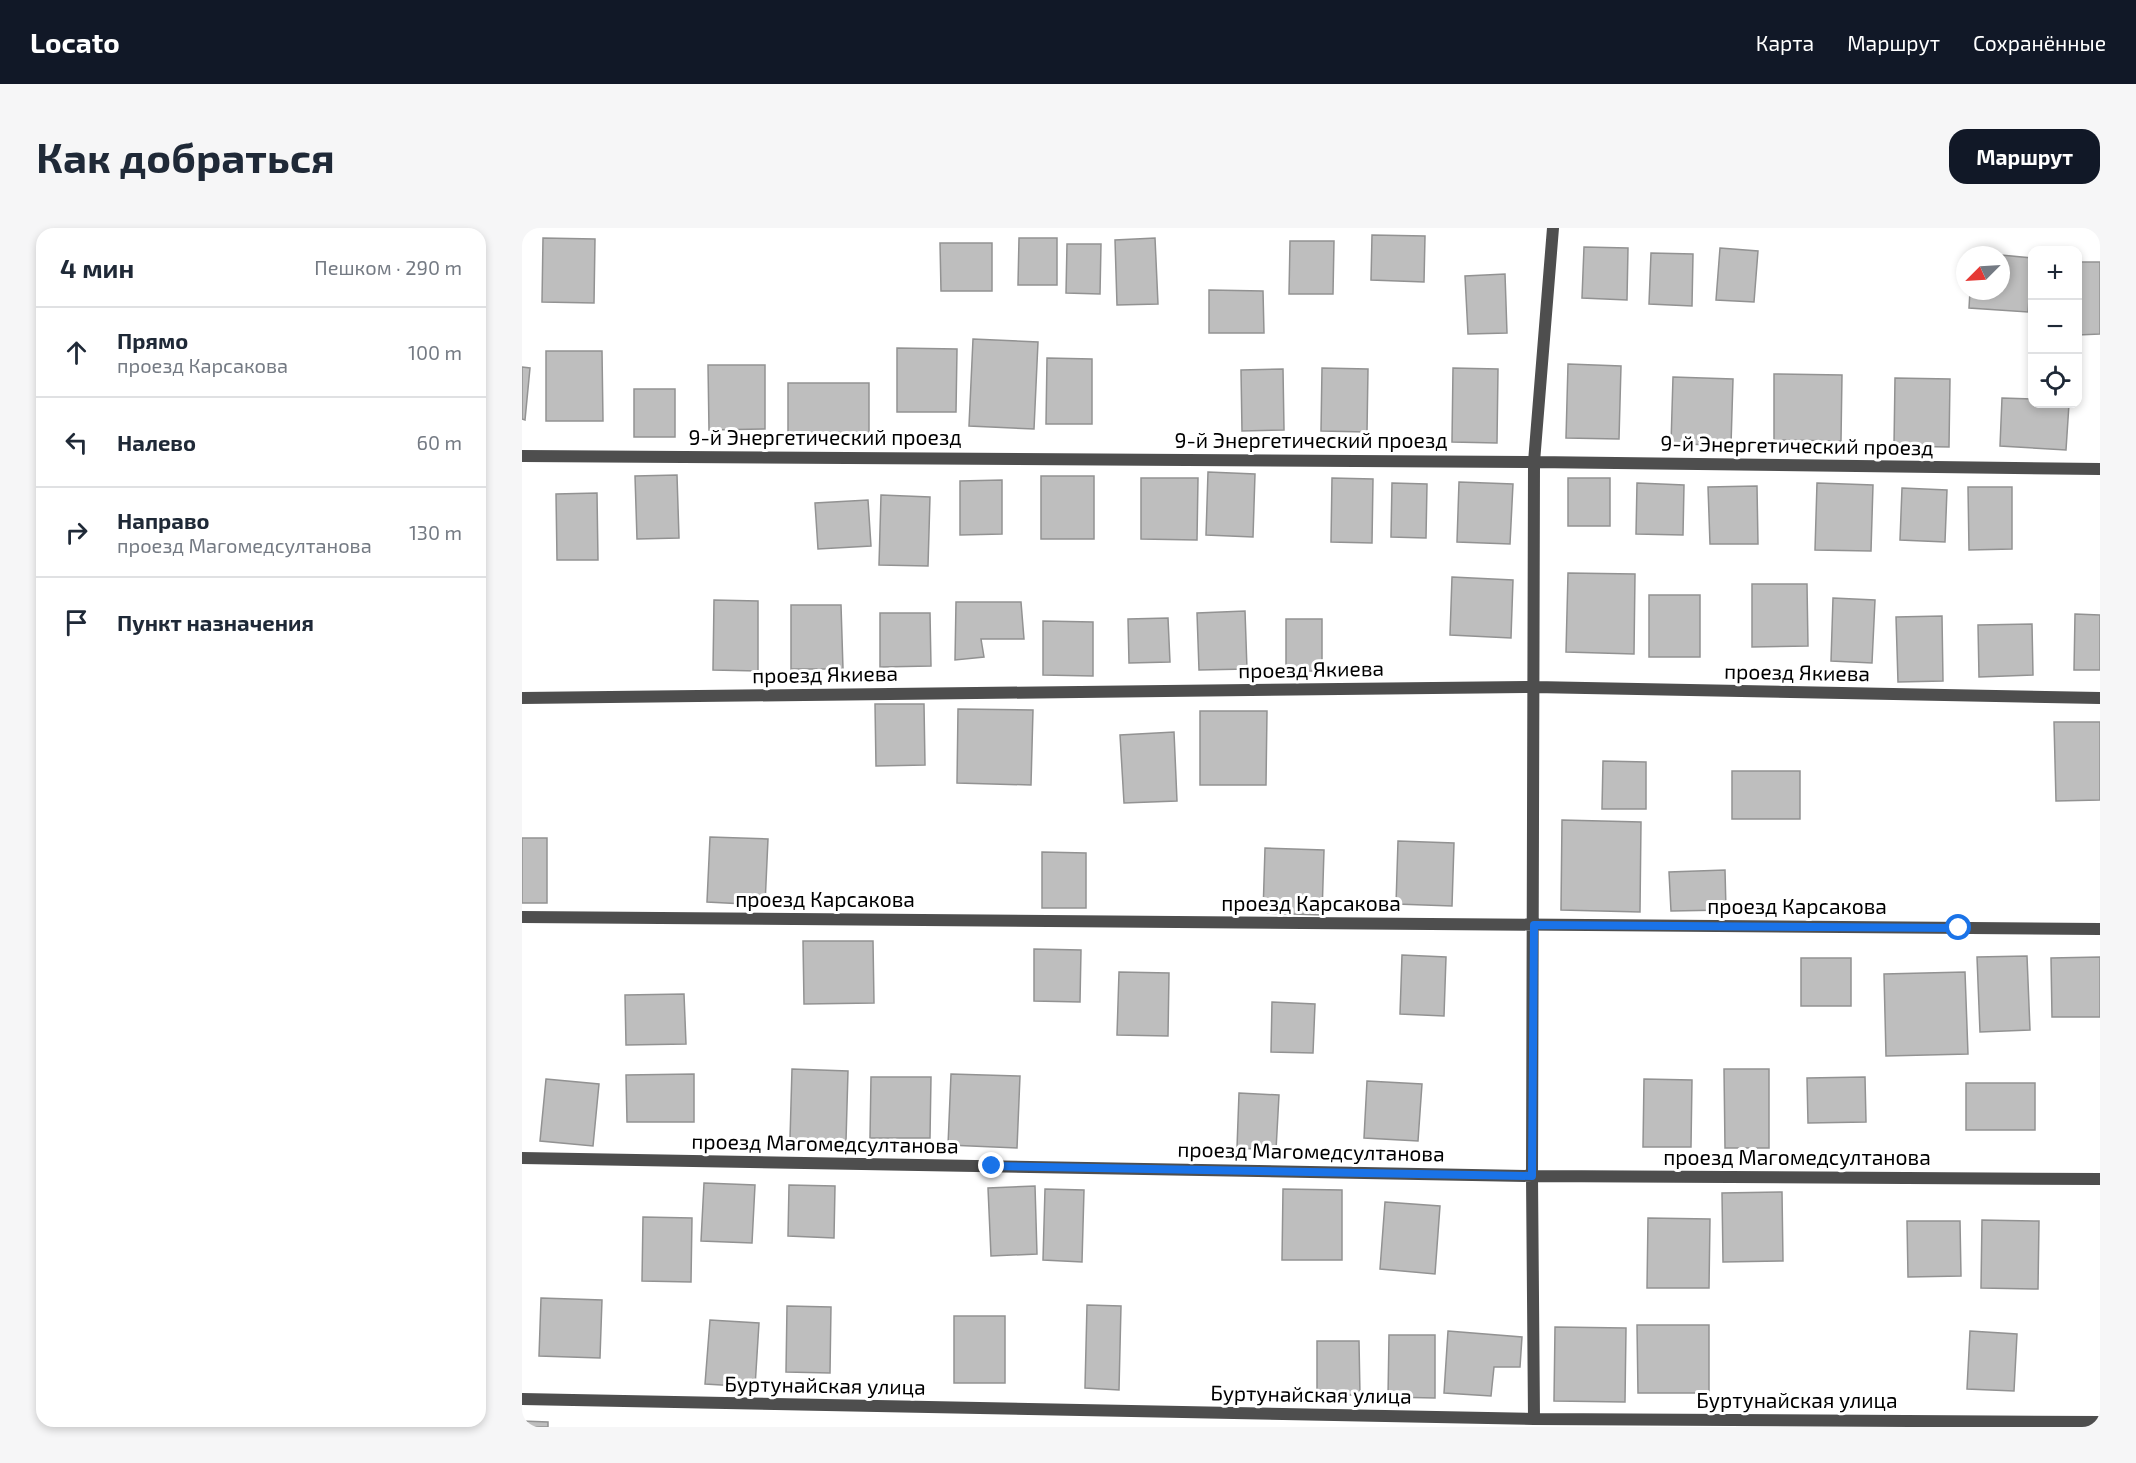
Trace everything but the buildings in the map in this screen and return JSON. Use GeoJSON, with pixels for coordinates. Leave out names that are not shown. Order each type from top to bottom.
{"type":"FeatureCollection","features":[{"type":"Feature","properties":{"kind":"street"},"geometry":{"type":"LineString","coordinates":[[1534,1419],[1532,1176],[1534,462],[1553,228]]}},
{"type":"Feature","properties":{"kind":"street","name":"9-й Энергетический проезд"},"geometry":{"type":"LineString","coordinates":[[522,456],[1534,462],[2100,469]]}},
{"type":"Feature","properties":{"kind":"street","name":"проезд Якиева"},"geometry":{"type":"LineString","coordinates":[[522,698],[1534,687],[2100,698]]}},
{"type":"Feature","properties":{"kind":"street","name":"проезд Карсакова"},"geometry":{"type":"LineString","coordinates":[[522,917],[2100,929]]}},
{"type":"Feature","properties":{"kind":"street","name":"проезд Магомедсултанова"},"geometry":{"type":"LineString","coordinates":[[522,1158],[1532,1176],[2100,1179]]}},
{"type":"Feature","properties":{"kind":"street","name":"Буртунайская улица"},"geometry":{"type":"LineString","coordinates":[[522,1399],[1534,1419],[2100,1422]]}},
{"type":"Feature","properties":{"kind":"route"},"geometry":{"type":"LineString","coordinates":[[992,1166],[1532,1176],[1534,925],[1959,928]]}}]}
